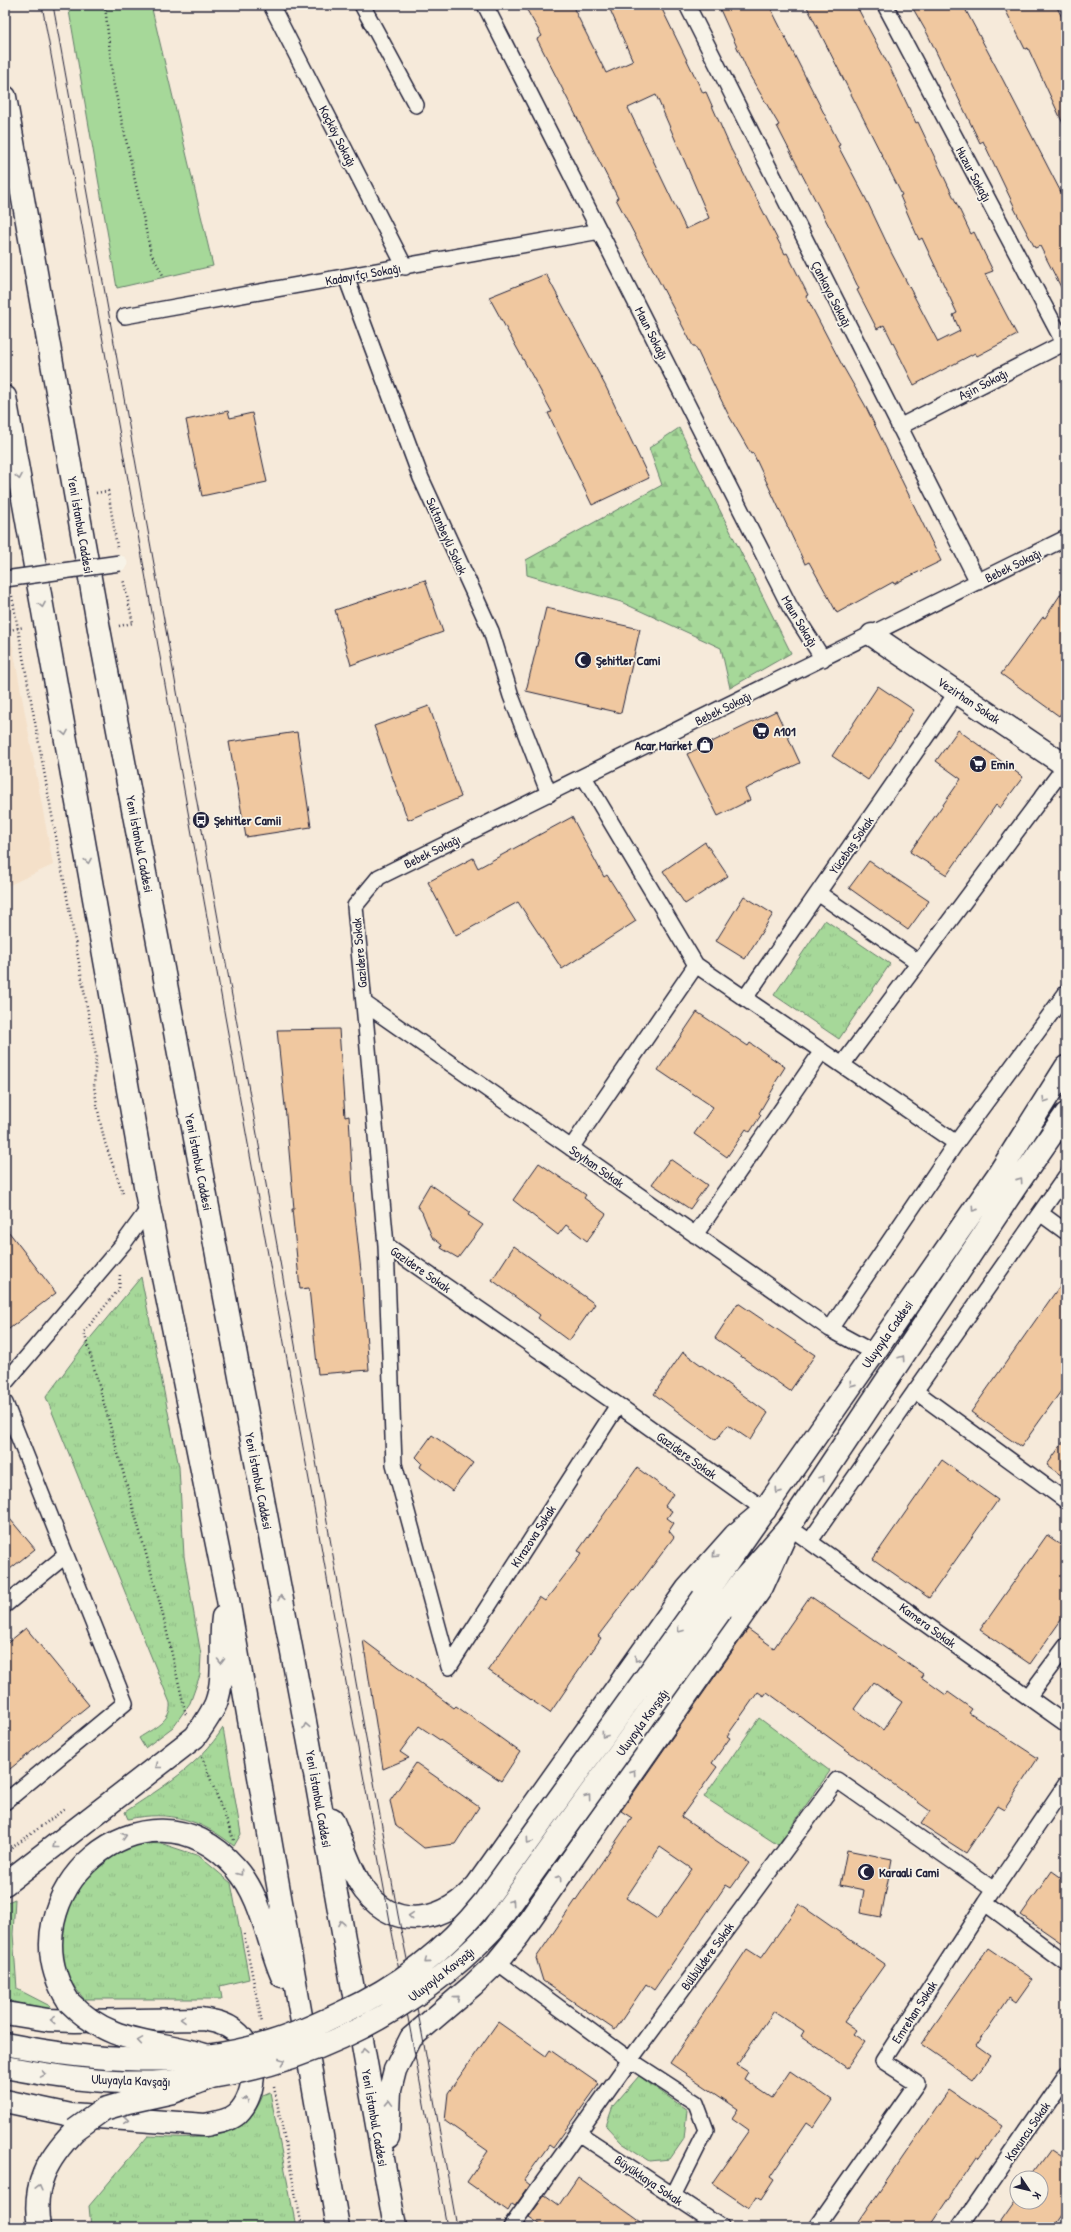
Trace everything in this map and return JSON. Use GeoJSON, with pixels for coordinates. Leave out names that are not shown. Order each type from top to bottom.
{"type":"FeatureCollection","features":[{"type":"Feature","properties":{"kind":"main road","name":"Yeni İstanbul Caddesi"},"geometry":{"type":"LineString","coordinates":[[5,97],[99,629],[316,1780],[395,2227]]}},
{"type":"Feature","properties":{"kind":"main road"},"geometry":{"type":"LineString","coordinates":[[5,397],[150,1208],[227,1594],[338,2227]]}},
{"type":"Feature","properties":{"kind":"main road","name":"Vezirhan Sokak"},"geometry":{"type":"LineString","coordinates":[[872,635],[1066,766]]}},
{"type":"Feature","properties":{"kind":"main road","name":"Uluyayla Caddesi"},"geometry":{"type":"LineString","coordinates":[[703,1598],[998,1175],[1066,1067]]}},
{"type":"Feature","properties":{"kind":"main road","name":"Uluyayla Caddesi"},"geometry":{"type":"LineString","coordinates":[[722,1609],[742,1581],[789,1527],[1012,1192],[1066,1114]]}},
{"type":"Feature","properties":{"kind":"main road"},"geometry":{"type":"LineString","coordinates":[[316,1780],[357,1878],[374,1901],[392,1912],[409,1917],[436,1915],[448,1910],[467,1896],[477,1885],[686,1589],[735,1535],[765,1510]]}},
{"type":"Feature","properties":{"kind":"main road"},"geometry":{"type":"LineString","coordinates":[[387,2184],[390,2090],[402,2054],[411,2038],[473,1985],[497,1962],[538,1909],[758,1593],[789,1527]]}},
{"type":"Feature","properties":{"kind":"main road"},"geometry":{"type":"LineString","coordinates":[[5,1884],[195,1737],[208,1719],[216,1702],[220,1684],[221,1644],[227,1594]]}},
{"type":"Feature","properties":{"kind":"main road","name":"Uluyayla Kavşağı"},"geometry":{"type":"LineString","coordinates":[[5,2044],[73,2055],[112,2059],[140,2060],[205,2055],[271,2042],[329,2019],[394,1986],[422,1966],[447,1944],[485,1902],[703,1598]]}},
{"type":"Feature","properties":{"kind":"main road","name":"Uluyayla Kavşağı"},"geometry":{"type":"LineString","coordinates":[[5,2066],[69,2078],[140,2083],[209,2078],[232,2074],[277,2063],[350,2033],[422,1992],[462,1960],[503,1915],[722,1609]]}},
{"type":"Feature","properties":{"kind":"main road"},"geometry":{"type":"LineString","coordinates":[[205,2055],[176,2047],[119,2036],[98,2026],[69,2002],[60,1991],[49,1964],[46,1931],[54,1899],[70,1871],[81,1860],[106,1842],[121,1836],[136,1833],[168,1831],[199,1840],[212,1847],[236,1867],[250,1889],[257,1904],[279,1969],[300,2016]]}},
{"type":"Feature","properties":{"kind":"main road"},"geometry":{"type":"LineString","coordinates":[[448,1910],[461,1908],[480,1911],[495,1923],[500,1932],[501,1942],[501,1950],[497,1962]]}},
{"type":"Feature","properties":{"kind":"main road"},"geometry":{"type":"LineString","coordinates":[[448,1910],[446,1935],[450,1945],[468,1960],[477,1962],[497,1962]]}},
{"type":"Feature","properties":{"kind":"main road"},"geometry":{"type":"LineString","coordinates":[[5,2013],[48,2020],[201,2019],[221,2022],[236,2031],[246,2043],[252,2062],[251,2086],[246,2102],[236,2115],[222,2122],[205,2125],[71,2115],[5,2101]]}},
{"type":"Feature","properties":{"kind":"main road"},"geometry":{"type":"LineString","coordinates":[[39,2227],[37,2212],[38,2191],[46,2167],[59,2147],[75,2130],[104,2109],[173,2092],[209,2078]]}},
{"type":"Feature","properties":{"kind":"street","name":"Koçköy Sokağı"},"geometry":{"type":"LineString","coordinates":[[272,5],[405,267]]}},
{"type":"Feature","properties":{"kind":"street"},"geometry":{"type":"LineString","coordinates":[[362,5],[416,104]]}},
{"type":"Feature","properties":{"kind":"street","name":"Maun Sokağı"},"geometry":{"type":"LineString","coordinates":[[485,5],[790,607],[823,659]]}},
{"type":"Feature","properties":{"kind":"street","name":"Çankaya Sokağı"},"geometry":{"type":"LineString","coordinates":[[687,5],[978,582]]}},
{"type":"Feature","properties":{"kind":"street","name":"Huzur Sokağı"},"geometry":{"type":"LineString","coordinates":[[885,5],[1065,343]]}},
{"type":"Feature","properties":{"kind":"street","name":"Kadayıfçı Sokağı"},"geometry":{"type":"LineString","coordinates":[[125,316],[600,231]]}},
{"type":"Feature","properties":{"kind":"street","name":"Sultanbeyli Sokak"},"geometry":{"type":"LineString","coordinates":[[346,277],[421,478],[490,631],[511,696],[549,794]]}},
{"type":"Feature","properties":{"kind":"street","name":"Aşin Sokağı"},"geometry":{"type":"LineString","coordinates":[[899,427],[1065,343]]}},
{"type":"Feature","properties":{"kind":"street","name":"Bebek Sokağı"},"geometry":{"type":"LineString","coordinates":[[379,877],[1066,538]]}},
{"type":"Feature","properties":{"kind":"street"},"geometry":{"type":"LineString","coordinates":[[8,584],[120,563]]}},
{"type":"Feature","properties":{"kind":"street","name":"Yücebaş Sokak"},"geometry":{"type":"LineString","coordinates":[[745,998],[957,692]]}},
{"type":"Feature","properties":{"kind":"street"},"geometry":{"type":"LineString","coordinates":[[842,1065],[1066,766]]}},
{"type":"Feature","properties":{"kind":"street"},"geometry":{"type":"LineString","coordinates":[[584,776],[696,965],[956,1143]]}},
{"type":"Feature","properties":{"kind":"street","name":"Gazidere Sokak"},"geometry":{"type":"LineString","coordinates":[[379,877],[355,906],[386,1245],[618,1405],[765,1510]]}},
{"type":"Feature","properties":{"kind":"street"},"geometry":{"type":"LineString","coordinates":[[818,893],[918,962]]}},
{"type":"Feature","properties":{"kind":"street"},"geometry":{"type":"LineString","coordinates":[[571,1148],[696,965]]}},
{"type":"Feature","properties":{"kind":"street"},"geometry":{"type":"LineString","coordinates":[[830,1329],[956,1143],[1066,993]]}},
{"type":"Feature","properties":{"kind":"street","name":"Soyhan Sokak"},"geometry":{"type":"LineString","coordinates":[[364,1003],[830,1329],[874,1353]]}},
{"type":"Feature","properties":{"kind":"street"},"geometry":{"type":"LineString","coordinates":[[695,1235],[822,1051]]}},
{"type":"Feature","properties":{"kind":"street"},"geometry":{"type":"LineString","coordinates":[[810,1541],[1066,1176]]}},
{"type":"Feature","properties":{"kind":"street"},"geometry":{"type":"LineString","coordinates":[[5,1383],[123,1244],[150,1208]]}},
{"type":"Feature","properties":{"kind":"street"},"geometry":{"type":"LineString","coordinates":[[1040,1213],[1066,1232]]}},
{"type":"Feature","properties":{"kind":"street","name":"Kirazova Sokak"},"geometry":{"type":"LineString","coordinates":[[386,1245],[394,1464],[449,1667],[618,1405]]}},
{"type":"Feature","properties":{"kind":"street"},"geometry":{"type":"LineString","coordinates":[[915,1391],[1066,1501]]}},
{"type":"Feature","properties":{"kind":"street"},"geometry":{"type":"LineString","coordinates":[[5,1403],[125,1703],[5,1802]]}},
{"type":"Feature","properties":{"kind":"street","name":"Kamera Sokak"},"geometry":{"type":"LineString","coordinates":[[789,1527],[1066,1724]]}},
{"type":"Feature","properties":{"kind":"street"},"geometry":{"type":"LineString","coordinates":[[5,1605],[66,1555]]}},
{"type":"Feature","properties":{"kind":"street"},"geometry":{"type":"LineString","coordinates":[[1028,1697],[1066,1646]]}},
{"type":"Feature","properties":{"kind":"street","name":"Bülbüldere Sokak"},"geometry":{"type":"LineString","coordinates":[[511,2227],[630,2060],[837,1780],[994,1890]]}},
{"type":"Feature","properties":{"kind":"street","name":"Emrehan Sokak"},"geometry":{"type":"LineString","coordinates":[[816,2227],[917,2083],[883,2061],[985,1903],[1066,1784]]}},
{"type":"Feature","properties":{"kind":"street"},"geometry":{"type":"LineString","coordinates":[[985,1903],[1066,1963]]}},
{"type":"Feature","properties":{"kind":"street"},"geometry":{"type":"LineString","coordinates":[[497,1962],[630,2060],[696,2103],[706,2130],[673,2196]]}},
{"type":"Feature","properties":{"kind":"street","name":"Kavuncu Sokak"},"geometry":{"type":"LineString","coordinates":[[960,2227],[1066,2074]]}},
{"type":"Feature","properties":{"kind":"street","name":"Büyükkaya Sokak"},"geometry":{"type":"LineString","coordinates":[[578,2133],[673,2196],[711,2225]]}},
{"type":"Feature","properties":{"kind":"path"},"geometry":{"type":"LineString","coordinates":[[105,5],[113,81],[151,253],[164,277]]}},
{"type":"Feature","properties":{"kind":"path"},"geometry":{"type":"LineString","coordinates":[[8,584],[96,1056],[94,1087],[100,1121],[105,1143],[125,1201]]}},
{"type":"Feature","properties":{"kind":"path"},"geometry":{"type":"LineString","coordinates":[[123,1244],[119,1289],[84,1332],[162,1611],[184,1710],[233,1837],[236,1867]]}},
{"type":"Feature","properties":{"kind":"path"},"geometry":{"type":"LineString","coordinates":[[243,1928],[262,2026]]}},
{"type":"Feature","properties":{"kind":"path"},"geometry":{"type":"LineString","coordinates":[[273,2080],[302,2227]]}},
{"type":"Feature","properties":{"kind":"shaded area"},"geometry":{"type":"Polygon","coordinates":[[[5,605],[53,865],[5,887],[5,605]]]}},
{"type":"Feature","properties":{"kind":"green space"},"geometry":{"type":"Polygon","coordinates":[[[68,5],[151,5],[213,266],[117,288],[68,5]]]}},
{"type":"Feature","properties":{"kind":"green space"},"geometry":{"type":"Polygon","coordinates":[[[679,428],[791,653],[730,688],[721,648],[621,602],[527,575],[526,560],[662,485],[649,448],[679,428]]]}},
{"type":"Feature","properties":{"kind":"green space"},"geometry":{"type":"Polygon","coordinates":[[[825,920],[890,964],[839,1039],[774,995],[825,920]]]}},
{"type":"Feature","properties":{"kind":"green space"},"geometry":{"type":"Polygon","coordinates":[[[141,1277],[179,1467],[184,1556],[201,1655],[200,1675],[190,1703],[173,1727],[145,1748],[139,1738],[155,1728],[164,1720],[168,1715],[170,1703],[46,1397],[87,1342],[141,1277]]]}},
{"type":"Feature","properties":{"kind":"green space"},"geometry":{"type":"Polygon","coordinates":[[[759,1718],[830,1771],[778,1845],[704,1797],[759,1718]]]}},
{"type":"Feature","properties":{"kind":"green space"},"geometry":{"type":"Polygon","coordinates":[[[223,1728],[241,1834],[234,1846],[210,1830],[185,1819],[158,1816],[128,1819],[125,1812],[191,1765],[203,1754],[223,1728]]]}},
{"type":"Feature","properties":{"kind":"green space"},"geometry":{"type":"Polygon","coordinates":[[[145,1843],[163,1844],[199,1856],[231,1883],[249,1979],[220,1986],[222,1999],[84,1999],[69,1980],[61,1960],[58,1940],[78,1879],[128,1847],[145,1843]]]}},
{"type":"Feature","properties":{"kind":"green space"},"geometry":{"type":"Polygon","coordinates":[[[15,1899],[13,1934],[17,1989],[50,2006],[54,2010],[5,2000],[5,1903],[15,1899]]]}},
{"type":"Feature","properties":{"kind":"green space"},"geometry":{"type":"Polygon","coordinates":[[[639,2076],[687,2110],[684,2139],[670,2159],[650,2161],[622,2143],[606,2126],[613,2106],[639,2076]]]}},
{"type":"Feature","properties":{"kind":"green space"},"geometry":{"type":"Polygon","coordinates":[[[270,2092],[296,2227],[91,2227],[89,2206],[148,2136],[199,2137],[230,2131],[243,2123],[254,2112],[263,2095],[270,2092]]]}},
{"type":"Feature","properties":{"kind":"building"},"geometry":{"type":"Polygon","coordinates":[[[524,5],[572,5],[606,73],[633,61],[608,5],[660,5],[703,93],[706,92],[731,149],[785,254],[787,253],[808,295],[806,296],[865,405],[941,561],[894,584],[893,582],[837,613],[809,562],[805,564],[753,453],[751,454],[728,414],[695,346],[693,346],[616,199],[618,198],[537,39],[542,36],[524,5]],[[656,95],[628,108],[686,229],[709,218],[656,95]]]}},
{"type":"Feature","properties":{"kind":"building"},"geometry":{"type":"Polygon","coordinates":[[[718,5],[769,5],[840,145],[838,146],[866,199],[892,254],[938,342],[960,331],[953,315],[957,313],[922,238],[919,240],[900,196],[902,195],[806,5],[856,5],[891,70],[916,123],[918,122],[971,234],[974,232],[993,271],[985,274],[1017,335],[977,356],[975,353],[914,385],[884,325],[877,329],[857,290],[859,289],[833,234],[777,126],[779,125],[750,76],[718,5]]]}},
{"type":"Feature","properties":{"kind":"building"},"geometry":{"type":"Polygon","coordinates":[[[911,5],[963,5],[1003,80],[1066,202],[1066,297],[1040,246],[1035,248],[1014,208],[983,141],[980,143],[927,33],[911,5]]]}},
{"type":"Feature","properties":{"kind":"building"},"geometry":{"type":"Polygon","coordinates":[[[1003,5],[1056,5],[1066,26],[1066,130],[1028,48],[1025,49],[1003,5]]]}},
{"type":"Feature","properties":{"kind":"building"},"geometry":{"type":"Polygon","coordinates":[[[546,274],[606,387],[649,478],[592,505],[548,413],[552,412],[489,297],[546,274]]]}},
{"type":"Feature","properties":{"kind":"building"},"geometry":{"type":"Polygon","coordinates":[[[228,411],[230,418],[252,413],[267,482],[202,496],[186,420],[228,411]]]}},
{"type":"Feature","properties":{"kind":"building"},"geometry":{"type":"Polygon","coordinates":[[[425,580],[443,632],[351,665],[335,610],[425,580]]]}},
{"type":"Feature","properties":{"kind":"building"},"geometry":{"type":"Polygon","coordinates":[[[1066,586],[1066,706],[1059,716],[1001,674],[1043,617],[1045,618],[1066,586]]]}},
{"type":"Feature","properties":{"kind":"building","name":"Şehitler Cami"},"geometry":{"type":"Polygon","coordinates":[[[546,608],[640,629],[621,713],[526,691],[546,608]]]}},
{"type":"Feature","properties":{"kind":"building"},"geometry":{"type":"Polygon","coordinates":[[[878,686],[914,710],[868,780],[832,756],[878,686]]]}},
{"type":"Feature","properties":{"kind":"building"},"geometry":{"type":"Polygon","coordinates":[[[429,706],[461,797],[408,820],[374,726],[429,706]]]}},
{"type":"Feature","properties":{"kind":"building"},"geometry":{"type":"Polygon","coordinates":[[[776,711],[800,763],[745,789],[750,800],[718,816],[687,754],[776,711]]]}},
{"type":"Feature","properties":{"kind":"building"},"geometry":{"type":"Polygon","coordinates":[[[958,730],[1023,777],[1000,808],[996,805],[947,875],[910,852],[961,779],[936,761],[958,730]]]}},
{"type":"Feature","properties":{"kind":"building"},"geometry":{"type":"Polygon","coordinates":[[[297,732],[311,827],[246,837],[229,742],[297,732]]]}},
{"type":"Feature","properties":{"kind":"building"},"geometry":{"type":"Polygon","coordinates":[[[572,817],[604,877],[607,875],[636,921],[562,969],[518,902],[456,936],[428,882],[473,858],[478,868],[572,817]]]}},
{"type":"Feature","properties":{"kind":"building"},"geometry":{"type":"Polygon","coordinates":[[[705,842],[728,876],[685,904],[663,871],[705,842]]]}},
{"type":"Feature","properties":{"kind":"building"},"geometry":{"type":"Polygon","coordinates":[[[869,861],[929,901],[908,930],[849,888],[869,861]]]}},
{"type":"Feature","properties":{"kind":"building"},"geometry":{"type":"Polygon","coordinates":[[[744,896],[773,914],[745,959],[716,941],[744,896]]]}},
{"type":"Feature","properties":{"kind":"building"},"geometry":{"type":"Polygon","coordinates":[[[697,1012],[748,1046],[750,1043],[785,1067],[759,1113],[761,1115],[750,1132],[746,1129],[727,1157],[694,1134],[713,1107],[658,1070],[697,1012]]]}},
{"type":"Feature","properties":{"kind":"building"},"geometry":{"type":"Polygon","coordinates":[[[339,1029],[345,1117],[349,1116],[354,1206],[369,1370],[318,1374],[309,1288],[300,1289],[292,1209],[294,1209],[286,1116],[277,1030],[339,1029]]]}},
{"type":"Feature","properties":{"kind":"building"},"geometry":{"type":"Polygon","coordinates":[[[670,1159],[707,1185],[690,1209],[652,1184],[670,1159]]]}},
{"type":"Feature","properties":{"kind":"building"},"geometry":{"type":"Polygon","coordinates":[[[539,1163],[586,1195],[584,1198],[606,1214],[587,1241],[566,1225],[558,1235],[513,1200],[539,1163]]]}},
{"type":"Feature","properties":{"kind":"building"},"geometry":{"type":"Polygon","coordinates":[[[430,1184],[470,1212],[468,1215],[483,1225],[458,1258],[441,1248],[442,1245],[432,1237],[422,1212],[417,1206],[430,1184]]]}},
{"type":"Feature","properties":{"kind":"building"},"geometry":{"type":"Polygon","coordinates":[[[5,1227],[56,1293],[5,1332],[5,1227]]]}},
{"type":"Feature","properties":{"kind":"building"},"geometry":{"type":"Polygon","coordinates":[[[514,1246],[595,1304],[569,1341],[538,1318],[540,1315],[492,1280],[514,1246]]]}},
{"type":"Feature","properties":{"kind":"building"},"geometry":{"type":"Polygon","coordinates":[[[1066,1277],[1066,1384],[1021,1447],[971,1412],[1066,1277]]]}},
{"type":"Feature","properties":{"kind":"building"},"geometry":{"type":"Polygon","coordinates":[[[738,1303],[815,1355],[790,1391],[715,1338],[738,1303]]]}},
{"type":"Feature","properties":{"kind":"building"},"geometry":{"type":"Polygon","coordinates":[[[683,1352],[768,1413],[750,1440],[728,1425],[716,1440],[654,1394],[683,1352]]]}},
{"type":"Feature","properties":{"kind":"building"},"geometry":{"type":"Polygon","coordinates":[[[432,1435],[473,1463],[452,1491],[420,1467],[422,1463],[416,1457],[432,1435]]]}},
{"type":"Feature","properties":{"kind":"building"},"geometry":{"type":"Polygon","coordinates":[[[1066,1438],[1066,1479],[1047,1465],[1066,1438]]]}},
{"type":"Feature","properties":{"kind":"building"},"geometry":{"type":"Polygon","coordinates":[[[942,1460],[998,1500],[929,1598],[873,1559],[942,1460]]]}},
{"type":"Feature","properties":{"kind":"building"},"geometry":{"type":"Polygon","coordinates":[[[637,1468],[673,1494],[665,1506],[672,1511],[667,1518],[674,1523],[669,1531],[674,1537],[598,1636],[601,1638],[550,1713],[488,1670],[539,1597],[545,1601],[582,1553],[578,1551],[637,1468]]]}},
{"type":"Feature","properties":{"kind":"building"},"geometry":{"type":"Polygon","coordinates":[[[5,1513],[35,1549],[5,1573],[5,1513]]]}},
{"type":"Feature","properties":{"kind":"building"},"geometry":{"type":"Polygon","coordinates":[[[1047,1535],[1066,1548],[1066,1613],[1030,1664],[980,1630],[1047,1535]]]}},
{"type":"Feature","properties":{"kind":"building"},"geometry":{"type":"Polygon","coordinates":[[[810,1596],[923,1674],[921,1677],[946,1695],[948,1692],[972,1709],[969,1713],[1038,1758],[1004,1810],[997,1806],[966,1853],[921,1824],[930,1811],[767,1692],[764,1696],[758,1692],[727,1736],[730,1738],[712,1763],[717,1767],[681,1817],[749,1863],[731,1888],[726,1885],[654,1990],[646,1984],[615,2030],[543,1981],[536,1958],[632,1818],[621,1811],[748,1629],[774,1648],[810,1596]],[[873,1682],[854,1709],[883,1730],[902,1702],[873,1682]],[[660,1847],[626,1898],[657,1919],[692,1869],[660,1847]]]}},
{"type":"Feature","properties":{"kind":"building"},"geometry":{"type":"Polygon","coordinates":[[[26,1628],[89,1705],[5,1773],[5,1645],[26,1628]]]}},
{"type":"Feature","properties":{"kind":"building"},"geometry":{"type":"Polygon","coordinates":[[[363,1640],[454,1708],[456,1706],[520,1752],[501,1781],[419,1726],[400,1752],[409,1758],[383,1769],[363,1640]]]}},
{"type":"Feature","properties":{"kind":"building"},"geometry":{"type":"Polygon","coordinates":[[[416,1763],[479,1807],[455,1844],[424,1848],[396,1826],[390,1801],[416,1763]]]}},
{"type":"Feature","properties":{"kind":"building","name":"Karaali Cami"},"geometry":{"type":"Polygon","coordinates":[[[847,1850],[892,1859],[881,1917],[860,1913],[864,1890],[840,1885],[847,1850]]]}},
{"type":"Feature","properties":{"kind":"building"},"geometry":{"type":"Polygon","coordinates":[[[1052,1871],[1066,1881],[1066,1946],[1021,1915],[1052,1871]]]}},
{"type":"Feature","properties":{"kind":"building"},"geometry":{"type":"Polygon","coordinates":[[[799,1904],[885,1964],[844,2022],[856,2030],[853,2034],[865,2042],[847,2068],[801,2036],[804,2031],[774,2011],[737,2065],[748,2072],[744,2079],[772,2098],[790,2071],[832,2100],[814,2127],[807,2122],[770,2177],[774,2180],[761,2200],[756,2197],[749,2208],[712,2183],[749,2130],[732,2118],[738,2109],[670,2063],[747,1949],[761,1958],[799,1904]]]}},
{"type":"Feature","properties":{"kind":"building"},"geometry":{"type":"Polygon","coordinates":[[[988,1948],[1033,1979],[1016,2003],[1009,1998],[976,2046],[990,2056],[973,2080],[921,2044],[988,1948]]]}},
{"type":"Feature","properties":{"kind":"building"},"geometry":{"type":"Polygon","coordinates":[[[498,2022],[546,2056],[550,2050],[599,2084],[553,2148],[549,2145],[524,2180],[530,2185],[515,2206],[512,2204],[508,2211],[467,2182],[488,2151],[445,2121],[448,2093],[498,2022]]]}},
{"type":"Feature","properties":{"kind":"building"},"geometry":{"type":"Polygon","coordinates":[[[949,2090],[1002,2126],[980,2158],[977,2156],[929,2227],[855,2227],[949,2090]]]}},
{"type":"Feature","properties":{"kind":"building"},"geometry":{"type":"Polygon","coordinates":[[[1051,2149],[1066,2159],[1066,2207],[1052,2227],[996,2227],[1009,2208],[1009,2210],[1049,2210],[1049,2170],[1036,2170],[1051,2149]]]}},
{"type":"Feature","properties":{"kind":"building"},"geometry":{"type":"Polygon","coordinates":[[[578,2177],[648,2227],[544,2227],[529,2217],[545,2195],[559,2205],[578,2177]]]}},
{"type":"Feature","properties":{"kind":"tram line"},"geometry":{"type":"LineString","coordinates":[[42,5],[293,1394],[447,2227]]}},
{"type":"Feature","properties":{"kind":"tram line"},"geometry":{"type":"LineString","coordinates":[[53,5],[398,1915],[421,2028],[457,2227]]}},
{"type":"Feature","properties":{"kind":"place","name":"Şehitler Cami"},"geometry":{"type":"Point","coordinates":[583,660]}},
{"type":"Feature","properties":{"kind":"place","name":"A101"},"geometry":{"type":"Point","coordinates":[761,731]}},
{"type":"Feature","properties":{"kind":"place","name":"Acar Market"},"geometry":{"type":"Point","coordinates":[705,745]}},
{"type":"Feature","properties":{"kind":"place","name":"Emin"},"geometry":{"type":"Point","coordinates":[978,764]}},
{"type":"Feature","properties":{"kind":"place","name":"Şehitler Camii"},"geometry":{"type":"Point","coordinates":[201,820]}},
{"type":"Feature","properties":{"kind":"place","name":"Karaali Cami"},"geometry":{"type":"Point","coordinates":[866,1872]}}]}
